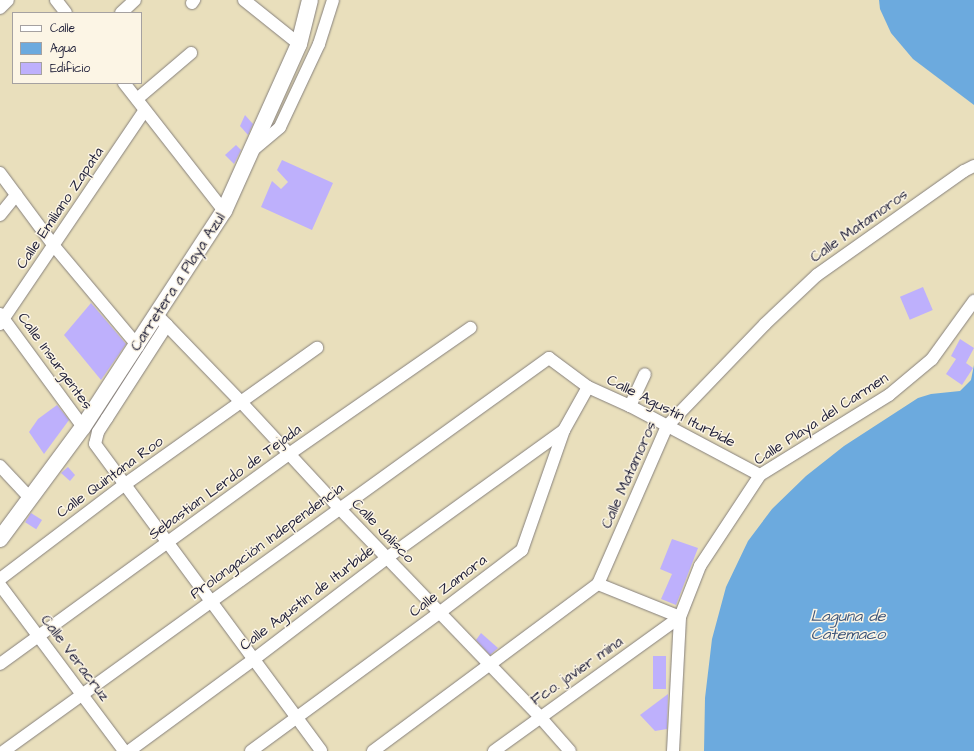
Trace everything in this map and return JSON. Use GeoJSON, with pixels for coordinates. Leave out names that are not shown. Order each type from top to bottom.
{"type":"FeatureCollection","features":[{"type":"Feature","properties":{"kind":"main road","name":"Carretera a Playa Azul"},"geometry":{"type":"LineString","coordinates":[[0,539],[83,427],[138,346],[162,320],[224,211],[299,44],[309,1]]}},
{"type":"Feature","properties":{"kind":"street"},"geometry":{"type":"LineString","coordinates":[[0,8],[8,0]]}},
{"type":"Feature","properties":{"kind":"street"},"geometry":{"type":"LineString","coordinates":[[56,0],[65,12]]}},
{"type":"Feature","properties":{"kind":"street"},"geometry":{"type":"LineString","coordinates":[[122,12],[135,0]]}},
{"type":"Feature","properties":{"kind":"street"},"geometry":{"type":"LineString","coordinates":[[244,0],[299,44]]}},
{"type":"Feature","properties":{"kind":"street"},"geometry":{"type":"LineString","coordinates":[[251,152],[280,127],[319,44],[333,0]]}},
{"type":"Feature","properties":{"kind":"street"},"geometry":{"type":"LineString","coordinates":[[137,99],[191,53]]}},
{"type":"Feature","properties":{"kind":"street"},"geometry":{"type":"LineString","coordinates":[[125,84],[224,211]]}},
{"type":"Feature","properties":{"kind":"street","name":"Calle Emiliano Zapata"},"geometry":{"type":"LineString","coordinates":[[1,319],[54,246],[145,110]]}},
{"type":"Feature","properties":{"kind":"street","name":"Calle Matamoros"},"geometry":{"type":"LineString","coordinates":[[598,584],[667,426],[765,324],[817,275],[964,171],[974,166]]}},
{"type":"Feature","properties":{"kind":"street"},"geometry":{"type":"LineString","coordinates":[[0,173],[54,246],[138,346]]}},
{"type":"Feature","properties":{"kind":"street"},"geometry":{"type":"LineString","coordinates":[[0,214],[16,195]]}},
{"type":"Feature","properties":{"kind":"street","name":"Calle Playa del Carmen"},"geometry":{"type":"LineString","coordinates":[[671,750],[680,618],[700,566],[760,475],[889,395],[932,359],[974,301]]}},
{"type":"Feature","properties":{"kind":"street","name":"Calle Insurgentes"},"geometry":{"type":"LineString","coordinates":[[1,319],[83,427]]}},
{"type":"Feature","properties":{"kind":"street"},"geometry":{"type":"LineString","coordinates":[[162,320],[106,418],[95,444],[321,751]]}},
{"type":"Feature","properties":{"kind":"street","name":"Calle Jalisco"},"geometry":{"type":"LineString","coordinates":[[162,320],[241,402],[339,508],[388,557],[488,665],[540,717],[570,751]]}},
{"type":"Feature","properties":{"kind":"street","name":"Sebastian Lerdo de Tejada"},"geometry":{"type":"LineString","coordinates":[[0,664],[168,544],[289,454],[470,328]]}},
{"type":"Feature","properties":{"kind":"street","name":"Calle Quintana Roo"},"geometry":{"type":"LineString","coordinates":[[0,579],[124,485],[317,348]]}},
{"type":"Feature","properties":{"kind":"street","name":"Calle Agustín Iturbide"},"geometry":{"type":"LineString","coordinates":[[549,358],[588,387],[630,406],[760,475]]}},
{"type":"Feature","properties":{"kind":"street","name":"Prolongación Independencia"},"geometry":{"type":"LineString","coordinates":[[4,751],[549,358]]}},
{"type":"Feature","properties":{"kind":"street"},"geometry":{"type":"LineString","coordinates":[[630,406],[645,374]]}},
{"type":"Feature","properties":{"kind":"street","name":"Calle Zamora"},"geometry":{"type":"LineString","coordinates":[[251,751],[522,550],[564,430],[588,387]]}},
{"type":"Feature","properties":{"kind":"street","name":"Calle Agustín de Iturbide"},"geometry":{"type":"LineString","coordinates":[[129,751],[253,660],[388,557],[564,430]]}},
{"type":"Feature","properties":{"kind":"street"},"geometry":{"type":"LineString","coordinates":[[0,466],[31,499]]}},
{"type":"Feature","properties":{"kind":"street"},"geometry":{"type":"LineString","coordinates":[[373,751],[598,584],[680,618]]}},
{"type":"Feature","properties":{"kind":"street","name":"Calle Veracruz"},"geometry":{"type":"LineString","coordinates":[[0,585],[124,751]]}},
{"type":"Feature","properties":{"kind":"street","name":"Fco. javier mina"},"geometry":{"type":"LineString","coordinates":[[494,751],[680,618]]}},
{"type":"Feature","properties":{"kind":"water"},"geometry":{"type":"Polygon","coordinates":[[[879,0],[974,0],[974,105],[913,59],[891,33],[880,9],[879,0]]]}},
{"type":"Feature","properties":{"kind":"water","name":"Laguna de Catemaco"},"geometry":{"type":"Polygon","coordinates":[[[974,365],[974,751],[704,751],[705,698],[712,639],[726,587],[748,541],[772,509],[806,476],[844,446],[918,398],[931,394],[960,391],[971,380],[974,365]]]}},
{"type":"Feature","properties":{"kind":"building"},"geometry":{"type":"Polygon","coordinates":[[[245,115],[253,124],[248,135],[240,126],[245,115]]]}},
{"type":"Feature","properties":{"kind":"building"},"geometry":{"type":"Polygon","coordinates":[[[236,145],[241,150],[234,164],[225,155],[236,145]]]}},
{"type":"Feature","properties":{"kind":"building"},"geometry":{"type":"Polygon","coordinates":[[[282,160],[333,183],[312,230],[261,207],[272,181],[281,189],[288,182],[277,170],[282,160]]]}},
{"type":"Feature","properties":{"kind":"building"},"geometry":{"type":"Polygon","coordinates":[[[923,287],[933,310],[910,320],[900,297],[923,287]]]}},
{"type":"Feature","properties":{"kind":"building"},"geometry":{"type":"Polygon","coordinates":[[[91,303],[126,344],[101,380],[64,335],[91,303]]]}},
{"type":"Feature","properties":{"kind":"building"},"geometry":{"type":"Polygon","coordinates":[[[960,339],[974,348],[966,363],[973,368],[962,385],[946,374],[956,359],[951,356],[960,339]]]}},
{"type":"Feature","properties":{"kind":"building"},"geometry":{"type":"Polygon","coordinates":[[[57,405],[69,420],[44,454],[29,432],[38,419],[57,405]]]}},
{"type":"Feature","properties":{"kind":"building"},"geometry":{"type":"Polygon","coordinates":[[[68,467],[75,475],[70,481],[61,473],[68,467]]]}},
{"type":"Feature","properties":{"kind":"building"},"geometry":{"type":"Polygon","coordinates":[[[31,513],[42,520],[36,529],[25,522],[31,513]]]}},
{"type":"Feature","properties":{"kind":"building"},"geometry":{"type":"Polygon","coordinates":[[[672,539],[698,548],[676,605],[661,599],[672,574],[660,569],[672,539]]]}},
{"type":"Feature","properties":{"kind":"building"},"geometry":{"type":"Polygon","coordinates":[[[481,633],[498,648],[490,655],[476,640],[481,633]]]}},
{"type":"Feature","properties":{"kind":"building"},"geometry":{"type":"Polygon","coordinates":[[[653,656],[666,656],[666,689],[653,689],[653,656]]]}},
{"type":"Feature","properties":{"kind":"building"},"geometry":{"type":"Polygon","coordinates":[[[668,694],[667,729],[655,731],[640,715],[668,694]]]}}]}
